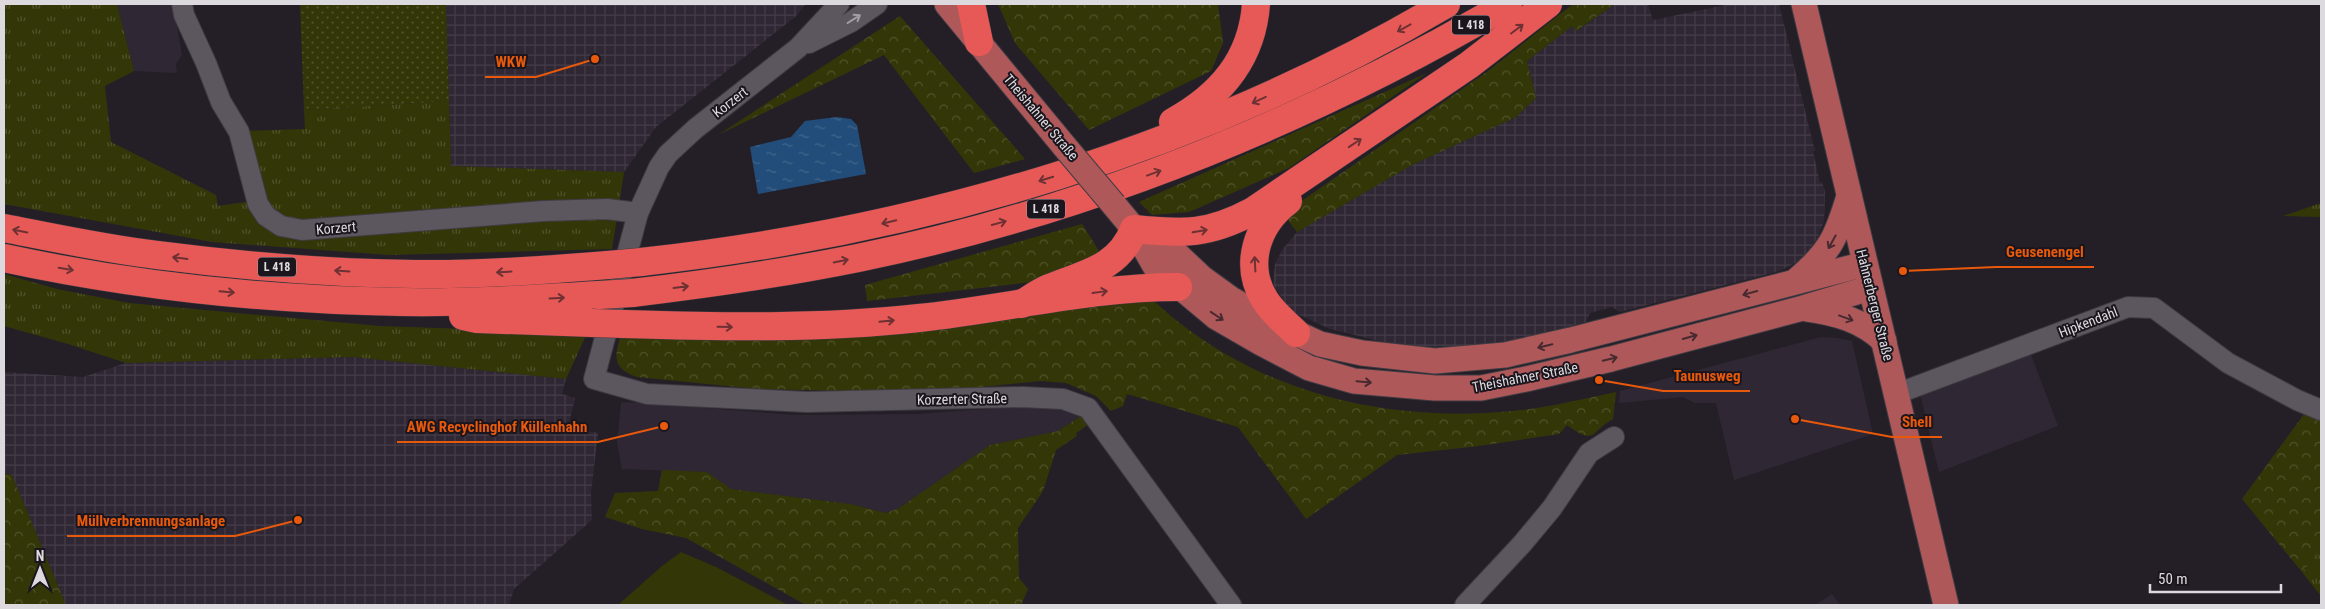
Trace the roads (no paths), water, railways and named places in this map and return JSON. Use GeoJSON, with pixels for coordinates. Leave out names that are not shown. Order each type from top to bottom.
{"type":"FeatureCollection","features":[{"type":"Feature","properties":{"kind":"highway"},"geometry":{"type":"LineString","coordinates":[[971,4],[979,42]]}},
{"type":"Feature","properties":{"kind":"highway","name":"L 418"},"geometry":{"type":"LineString","coordinates":[[1109,159],[1198,109],[1218,91],[1234,72],[1244,53],[1252,31],[1256,4]]}},
{"type":"Feature","properties":{"kind":"highway","name":"L 418"},"geometry":{"type":"LineString","coordinates":[[4,228],[156,255],[225,263],[354,272],[416,274],[493,273],[608,265],[736,251],[868,227],[1010,190],[1109,159],[1249,105],[1358,53],[1446,4]]}},
{"type":"Feature","properties":{"kind":"highway","name":"L 418"},"geometry":{"type":"LineString","coordinates":[[4,258],[186,288],[272,296],[403,302],[463,302],[632,293],[755,277],[859,258],[985,227],[1071,201],[1193,158],[1317,106],[1434,46],[1508,4]]}},
{"type":"Feature","properties":{"kind":"highway","name":"L 418"},"geometry":{"type":"LineString","coordinates":[[1134,230],[1176,233],[1214,228],[1253,211],[1469,65],[1548,4]]}},
{"type":"Feature","properties":{"kind":"highway","name":"L 418"},"geometry":{"type":"LineString","coordinates":[[1296,334],[1273,310],[1261,293],[1255,272],[1255,250],[1267,222],[1280,207],[1293,198],[1315,170]]}},
{"type":"Feature","properties":{"kind":"highway"},"geometry":{"type":"LineString","coordinates":[[1022,304],[1048,289],[1087,274],[1109,262],[1125,249],[1134,230]]}},
{"type":"Feature","properties":{"kind":"highway","name":"L 418"},"geometry":{"type":"LineString","coordinates":[[403,302],[477,319],[754,327],[855,324],[960,313],[1129,288],[1178,287]]}},
{"type":"Feature","properties":{"kind":"main road","name":"Theishahner Straße"},"geometry":{"type":"LineString","coordinates":[[947,4],[1134,230],[1150,260],[1178,287],[1216,316],[1261,343],[1309,368],[1354,382],[1426,388],[1481,388],[1526,380],[1804,308],[1868,276]]}},
{"type":"Feature","properties":{"kind":"main road","name":"Hahnerberger Straße"},"geometry":{"type":"LineString","coordinates":[[1804,4],[1946,605]]}},
{"type":"Feature","properties":{"kind":"main road"},"geometry":{"type":"LineString","coordinates":[[1797,281],[1826,253],[1834,241],[1849,196]]}},
{"type":"Feature","properties":{"kind":"main road","name":"Theishahner Straße"},"geometry":{"type":"LineString","coordinates":[[1134,230],[1170,248],[1202,278],[1231,299],[1296,334],[1320,344],[1362,353],[1435,361],[1505,355],[1571,340],[1797,281],[1868,276]]}},
{"type":"Feature","properties":{"kind":"main road"},"geometry":{"type":"LineString","coordinates":[[1709,304],[1716,306],[1722,315],[1722,321],[1716,330]]}},
{"type":"Feature","properties":{"kind":"main road"},"geometry":{"type":"LineString","coordinates":[[1804,308],[1833,313],[1854,320],[1874,332],[1884,341]]}},
{"type":"Feature","properties":{"kind":"street","name":"Korzert"},"geometry":{"type":"LineString","coordinates":[[182,4],[184,16],[206,63],[221,102],[239,132],[258,204],[266,216],[281,226],[302,230],[544,211],[608,209],[638,213]]}},
{"type":"Feature","properties":{"kind":"street","name":"Korzert"},"geometry":{"type":"LineString","coordinates":[[594,379],[638,213],[652,180],[668,154],[702,123],[798,48],[839,4]]}},
{"type":"Feature","properties":{"kind":"street","name":"Korzert"},"geometry":{"type":"LineString","coordinates":[[798,48],[851,22],[877,4]]}},
{"type":"Feature","properties":{"kind":"street","name":"Hipkendahl"},"geometry":{"type":"LineString","coordinates":[[1896,394],[2128,307],[2154,308],[2228,363],[2297,400],[2321,410]]}},
{"type":"Feature","properties":{"kind":"street","name":"Korzerter Straße"},"geometry":{"type":"LineString","coordinates":[[594,379],[648,394],[806,402],[1012,397],[1063,399],[1088,408],[1231,605]]}},
{"type":"Feature","properties":{"kind":"street"},"geometry":{"type":"LineString","coordinates":[[1465,605],[1522,544],[1552,508],[1589,453],[1614,437]]}},
{"type":"Feature","properties":{"kind":"water"},"geometry":{"type":"Polygon","coordinates":[[[837,117],[851,119],[857,125],[866,174],[758,194],[750,147],[791,137],[805,121],[837,117]]]}},
{"type":"Feature","properties":{"kind":"place","name":"WKW"},"geometry":{"type":"Point","coordinates":[595,59]}},
{"type":"Feature","properties":{"kind":"place","name":"Geusenengel"},"geometry":{"type":"Point","coordinates":[1903,271]}},
{"type":"Feature","properties":{"kind":"place","name":"Taunusweg"},"geometry":{"type":"Point","coordinates":[1599,380]}},
{"type":"Feature","properties":{"kind":"place","name":"Shell"},"geometry":{"type":"Point","coordinates":[1795,419]}},
{"type":"Feature","properties":{"kind":"place","name":"AWG Recyclinghof Küllenhahn"},"geometry":{"type":"Point","coordinates":[664,426]}},
{"type":"Feature","properties":{"kind":"place","name":"Müllverbrennungsanlage"},"geometry":{"type":"Point","coordinates":[298,520]}}]}
